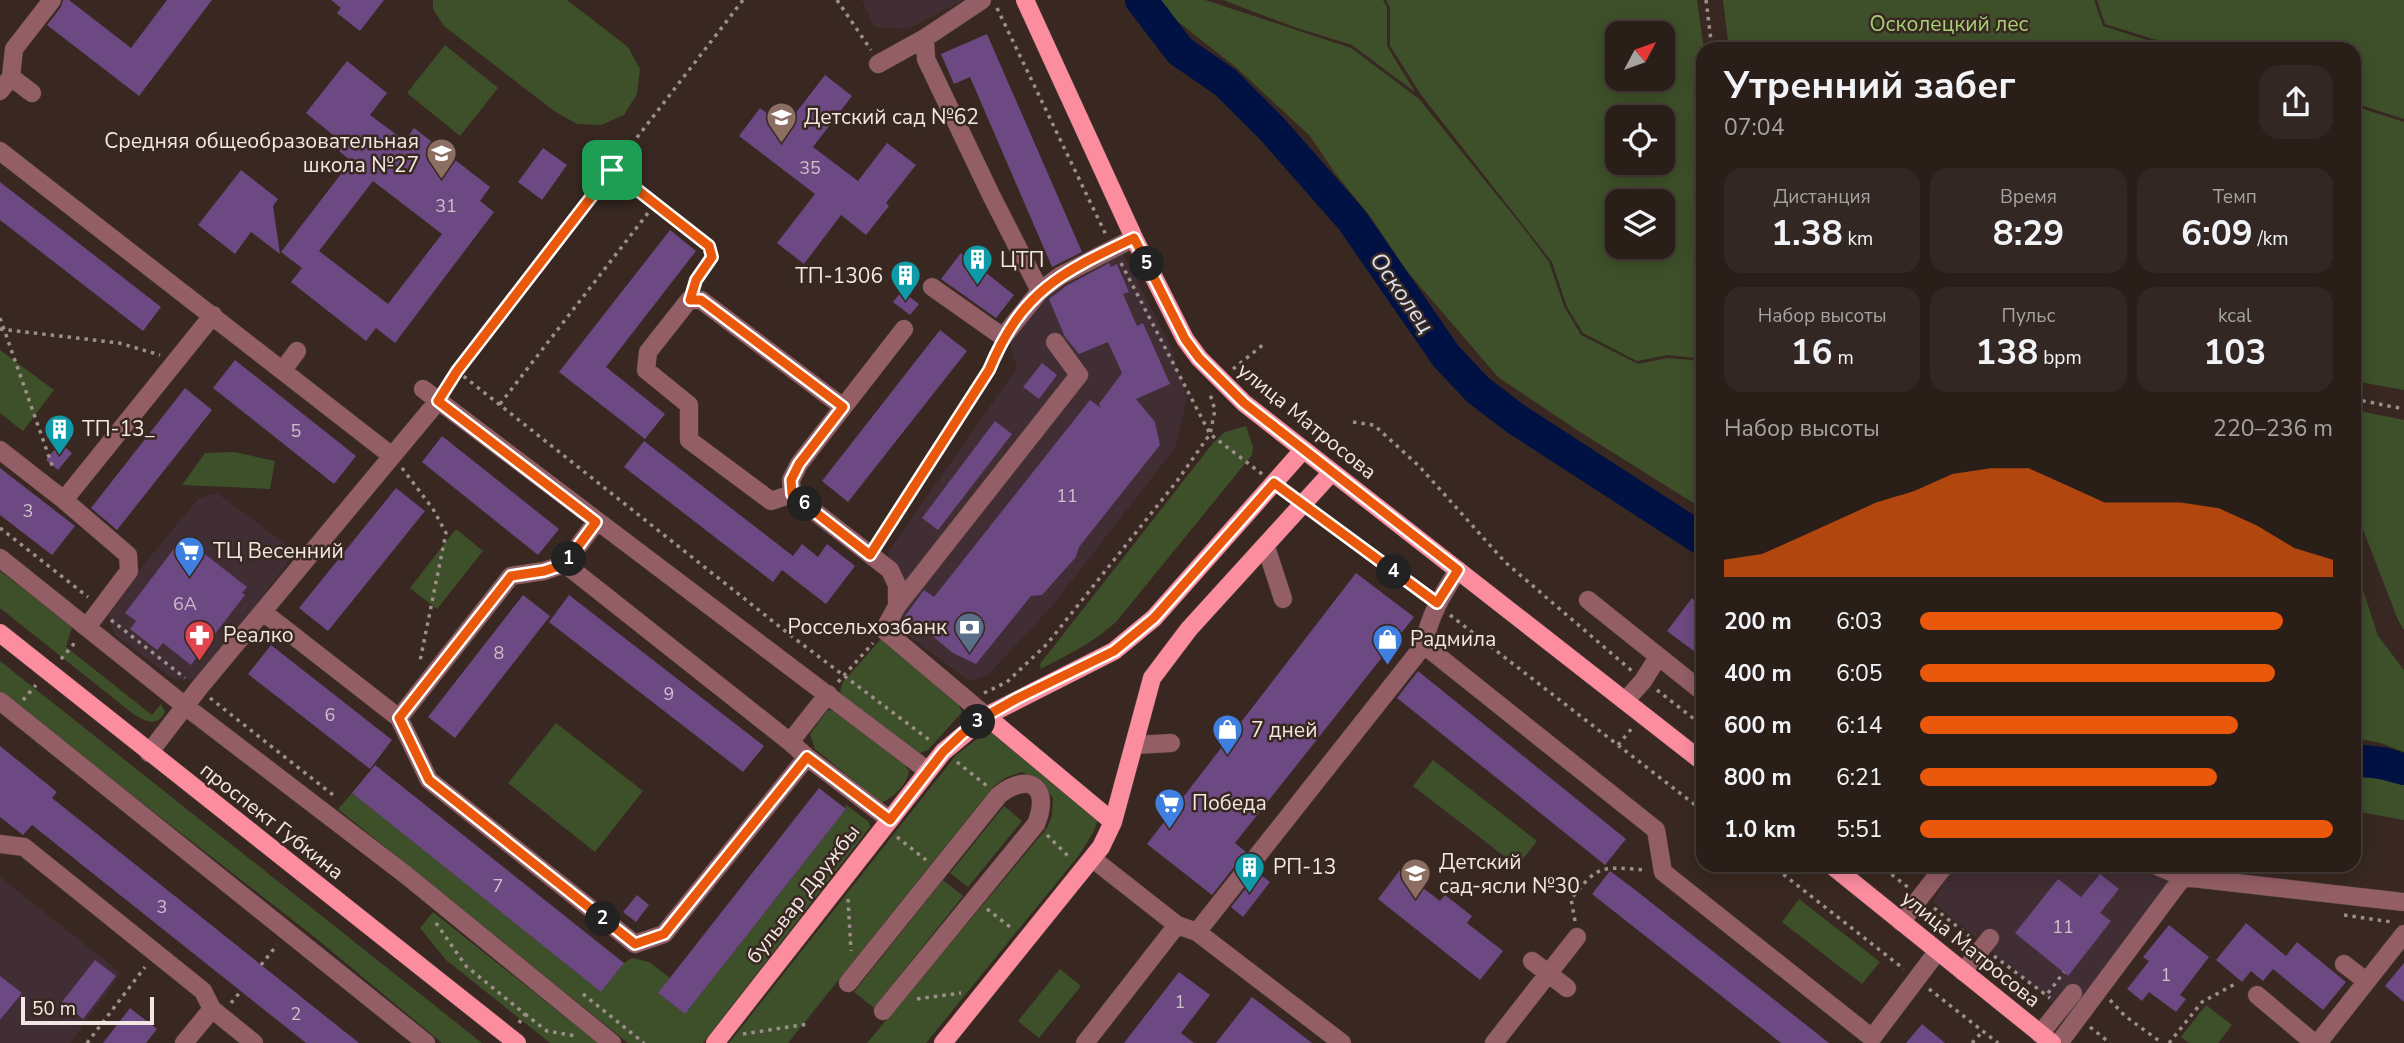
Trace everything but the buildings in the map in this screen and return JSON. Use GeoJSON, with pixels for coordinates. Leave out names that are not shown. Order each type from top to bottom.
{"type":"FeatureCollection","features":[{"type":"Feature","properties":{"kind":"main road","name":"улица Матросова"},"geometry":{"type":"LineString","coordinates":[[1025,0],[1134,238],[1185,339],[1199,358],[1244,403],[1696,757]]}},
{"type":"Feature","properties":{"kind":"main road","name":"бульвар Дружбы"},"geometry":{"type":"LineString","coordinates":[[715,1043],[943,752],[986,716],[1114,651],[1154,618],[1303,450]]}},
{"type":"Feature","properties":{"kind":"main road"},"geometry":{"type":"LineString","coordinates":[[943,1043],[1088,865],[1113,822],[1152,678],[1189,629],[1332,472]]}},
{"type":"Feature","properties":{"kind":"main road","name":"проспект Губкина"},"geometry":{"type":"LineString","coordinates":[[0,634],[513,1040]]}},
{"type":"Feature","properties":{"kind":"main road"},"geometry":{"type":"LineString","coordinates":[[986,716],[1113,822]]}},
{"type":"Feature","properties":{"kind":"main road","name":"улица Матросова"},"geometry":{"type":"LineString","coordinates":[[1840,872],[2046,1038]]}},
{"type":"Feature","properties":{"kind":"street"},"geometry":{"type":"LineString","coordinates":[[32,93],[5,84],[14,49],[52,0]]}},
{"type":"Feature","properties":{"kind":"street"},"geometry":{"type":"LineString","coordinates":[[880,63],[925,38],[982,0]]}},
{"type":"Feature","properties":{"kind":"street"},"geometry":{"type":"LineString","coordinates":[[925,38],[926,59],[1040,291]]}},
{"type":"Feature","properties":{"kind":"street"},"geometry":{"type":"LineString","coordinates":[[0,151],[392,456]]}},
{"type":"Feature","properties":{"kind":"street"},"geometry":{"type":"LineString","coordinates":[[932,288],[1003,337],[1040,291],[1060,276],[1134,238]]}},
{"type":"Feature","properties":{"kind":"street"},"geometry":{"type":"LineString","coordinates":[[792,494],[771,501],[689,440],[689,405],[646,370],[648,352],[690,300],[701,300],[843,407]]}},
{"type":"Feature","properties":{"kind":"street"},"geometry":{"type":"LineString","coordinates":[[64,500],[212,315]]}},
{"type":"Feature","properties":{"kind":"street"},"geometry":{"type":"LineString","coordinates":[[897,606],[897,585],[890,570],[792,494],[791,480],[799,464],[904,329]]}},
{"type":"Feature","properties":{"kind":"street"},"geometry":{"type":"LineString","coordinates":[[986,716],[884,630],[897,606],[1079,375],[1055,342]]}},
{"type":"Feature","properties":{"kind":"street"},"geometry":{"type":"LineString","coordinates":[[283,370],[297,351]]}},
{"type":"Feature","properties":{"kind":"street"},"geometry":{"type":"LineString","coordinates":[[423,389],[928,771]]}},
{"type":"Feature","properties":{"kind":"street"},"geometry":{"type":"LineString","coordinates":[[149,753],[199,688],[438,401]]}},
{"type":"Feature","properties":{"kind":"street"},"geometry":{"type":"LineString","coordinates":[[0,450],[128,555],[129,571],[87,627]]}},
{"type":"Feature","properties":{"kind":"street"},"geometry":{"type":"LineString","coordinates":[[399,718],[511,576],[544,571],[565,564],[596,522]]}},
{"type":"Feature","properties":{"kind":"street"},"geometry":{"type":"LineString","coordinates":[[1266,547],[1283,599]]}},
{"type":"Feature","properties":{"kind":"street"},"geometry":{"type":"LineString","coordinates":[[0,558],[185,706],[406,875],[612,1043]]}},
{"type":"Feature","properties":{"kind":"street"},"geometry":{"type":"LineString","coordinates":[[565,564],[790,742],[887,823]]}},
{"type":"Feature","properties":{"kind":"street"},"geometry":{"type":"LineString","coordinates":[[1197,932],[1424,645],[1427,627],[1437,603],[1458,570]]}},
{"type":"Feature","properties":{"kind":"street"},"geometry":{"type":"LineString","coordinates":[[1588,600],[1696,686]]}},
{"type":"Feature","properties":{"kind":"street"},"geometry":{"type":"LineString","coordinates":[[263,612],[399,718],[429,780],[635,944],[664,934],[807,757]]}},
{"type":"Feature","properties":{"kind":"street"},"geometry":{"type":"LineString","coordinates":[[1424,645],[1656,831],[1662,872],[1872,1038],[1937,952]]}},
{"type":"Feature","properties":{"kind":"street"},"geometry":{"type":"LineString","coordinates":[[1625,701],[1643,681],[1658,657]]}},
{"type":"Feature","properties":{"kind":"street"},"geometry":{"type":"LineString","coordinates":[[790,742],[828,694]]}},
{"type":"Feature","properties":{"kind":"street"},"geometry":{"type":"LineString","coordinates":[[0,701],[426,1043]]}},
{"type":"Feature","properties":{"kind":"street"},"geometry":{"type":"LineString","coordinates":[[1135,745],[1171,743]]}},
{"type":"Feature","properties":{"kind":"street"},"geometry":{"type":"LineString","coordinates":[[850,980],[999,795],[1010,786],[1023,783],[1035,788],[1042,799],[1042,810],[1036,824],[887,1007]]}},
{"type":"Feature","properties":{"kind":"street"},"geometry":{"type":"LineString","coordinates":[[0,844],[24,847],[203,991],[212,1009],[254,1043]]}},
{"type":"Feature","properties":{"kind":"street"},"geometry":{"type":"LineString","coordinates":[[1088,865],[1177,925],[1197,932],[1320,1036],[1342,1043]]}},
{"type":"Feature","properties":{"kind":"street"},"geometry":{"type":"LineString","coordinates":[[1901,922],[1939,872]]}},
{"type":"Feature","properties":{"kind":"street"},"geometry":{"type":"LineString","coordinates":[[2170,872],[2182,877],[2404,902]]}},
{"type":"Feature","properties":{"kind":"street"},"geometry":{"type":"LineString","coordinates":[[2059,1043],[2188,872]]}},
{"type":"Feature","properties":{"kind":"street"},"geometry":{"type":"LineString","coordinates":[[1085,1043],[1177,925]]}},
{"type":"Feature","properties":{"kind":"street"},"geometry":{"type":"LineString","coordinates":[[2257,995],[2316,1043],[2404,934]]}},
{"type":"Feature","properties":{"kind":"street"},"geometry":{"type":"LineString","coordinates":[[1494,1043],[1577,937]]}},
{"type":"Feature","properties":{"kind":"street"},"geometry":{"type":"LineString","coordinates":[[1963,972],[1986,942]]}},
{"type":"Feature","properties":{"kind":"street"},"geometry":{"type":"LineString","coordinates":[[1532,961],[1567,988]]}},
{"type":"Feature","properties":{"kind":"street"},"geometry":{"type":"LineString","coordinates":[[2344,964],[2366,981]]}},
{"type":"Feature","properties":{"kind":"street"},"geometry":{"type":"LineString","coordinates":[[2046,1038],[2068,1000]]}},
{"type":"Feature","properties":{"kind":"street"},"geometry":{"type":"LineString","coordinates":[[184,1043],[212,1009]]}},
{"type":"Feature","properties":{"kind":"path"},"geometry":{"type":"LineString","coordinates":[[438,401],[457,371],[743,0]]}},
{"type":"Feature","properties":{"kind":"path"},"geometry":{"type":"LineString","coordinates":[[837,0],[880,63]]}},
{"type":"Feature","properties":{"kind":"path"},"geometry":{"type":"LineString","coordinates":[[993,0],[1112,248],[1210,434],[1274,483]]}},
{"type":"Feature","properties":{"kind":"path"},"geometry":{"type":"LineString","coordinates":[[1706,0],[1711,42]]}},
{"type":"Feature","properties":{"kind":"path"},"geometry":{"type":"LineString","coordinates":[[612,170],[709,246],[712,257],[696,280],[690,300]]}},
{"type":"Feature","properties":{"kind":"path"},"geometry":{"type":"LineString","coordinates":[[500,404],[655,204]]}},
{"type":"Feature","properties":{"kind":"path"},"geometry":{"type":"LineString","coordinates":[[0,318],[64,500]]}},
{"type":"Feature","properties":{"kind":"path"},"geometry":{"type":"LineString","coordinates":[[0,329],[119,343],[176,360]]}},
{"type":"Feature","properties":{"kind":"path"},"geometry":{"type":"LineString","coordinates":[[870,555],[989,370],[1003,337]]}},
{"type":"Feature","properties":{"kind":"path"},"geometry":{"type":"LineString","coordinates":[[457,371],[999,795]]}},
{"type":"Feature","properties":{"kind":"path"},"geometry":{"type":"LineString","coordinates":[[2361,400],[2404,409]]}},
{"type":"Feature","properties":{"kind":"path"},"geometry":{"type":"LineString","coordinates":[[1353,422],[1374,425],[1419,466],[1505,562],[1643,681],[1696,721]]}},
{"type":"Feature","properties":{"kind":"path"},"geometry":{"type":"LineString","coordinates":[[968,702],[1007,682],[1047,644],[1177,481],[1210,434]]}},
{"type":"Feature","properties":{"kind":"path"},"geometry":{"type":"LineString","coordinates":[[392,456],[433,509],[446,533],[420,662]]}},
{"type":"Feature","properties":{"kind":"path"},"geometry":{"type":"LineString","coordinates":[[1302,505],[1437,603],[1696,806]]}},
{"type":"Feature","properties":{"kind":"path"},"geometry":{"type":"LineString","coordinates":[[0,528],[88,597],[100,611],[342,802]]}},
{"type":"Feature","properties":{"kind":"path"},"geometry":{"type":"LineString","coordinates":[[828,694],[884,630]]}},
{"type":"Feature","properties":{"kind":"path"},"geometry":{"type":"LineString","coordinates":[[887,823],[939,870]]}},
{"type":"Feature","properties":{"kind":"path"},"geometry":{"type":"LineString","coordinates":[[1036,824],[1088,865]]}},
{"type":"Feature","properties":{"kind":"path"},"geometry":{"type":"LineString","coordinates":[[1577,937],[1571,899],[1589,876],[1608,867],[1662,872]]}},
{"type":"Feature","properties":{"kind":"path"},"geometry":{"type":"LineString","coordinates":[[1780,872],[1998,1043]]}},
{"type":"Feature","properties":{"kind":"path"},"geometry":{"type":"LineString","coordinates":[[1888,872],[1920,898],[1986,942],[2047,995],[2068,1000]]}},
{"type":"Feature","properties":{"kind":"path"},"geometry":{"type":"LineString","coordinates":[[848,891],[850,980]]}},
{"type":"Feature","properties":{"kind":"path"},"geometry":{"type":"LineString","coordinates":[[975,899],[1025,940]]}},
{"type":"Feature","properties":{"kind":"path"},"geometry":{"type":"LineString","coordinates":[[429,913],[466,966],[525,1014],[513,1040]]}},
{"type":"Feature","properties":{"kind":"path"},"geometry":{"type":"LineString","coordinates":[[261,965],[278,943]]}},
{"type":"Feature","properties":{"kind":"path"},"geometry":{"type":"LineString","coordinates":[[87,1043],[155,953]]}},
{"type":"Feature","properties":{"kind":"path"},"geometry":{"type":"LineString","coordinates":[[2047,995],[2064,972]]}},
{"type":"Feature","properties":{"kind":"path"},"geometry":{"type":"LineString","coordinates":[[2169,1043],[2202,1002],[2235,984]]}},
{"type":"Feature","properties":{"kind":"path"},"geometry":{"type":"LineString","coordinates":[[578,990],[644,1043]]}},
{"type":"Feature","properties":{"kind":"path"},"geometry":{"type":"LineString","coordinates":[[887,1007],[966,992]]}},
{"type":"Feature","properties":{"kind":"path"},"geometry":{"type":"LineString","coordinates":[[2098,992],[2162,1043]]}},
{"type":"Feature","properties":{"kind":"path"},"geometry":{"type":"LineString","coordinates":[[2078,1018],[2110,1043]]}},
{"type":"Feature","properties":{"kind":"path"},"geometry":{"type":"LineString","coordinates":[[734,1035],[808,1024]]}},
{"type":"Feature","properties":{"kind":"path"},"geometry":{"type":"LineString","coordinates":[[1972,1043],[1983,1031]]}},
{"type":"Feature","properties":{"kind":"shaded area"},"geometry":{"type":"Polygon","coordinates":[[[862,0],[964,0],[908,29],[874,27],[862,0]]]}},
{"type":"Feature","properties":{"kind":"shaded area"},"geometry":{"type":"Polygon","coordinates":[[[1122,252],[1171,347],[1187,399],[1175,448],[1052,606],[988,675],[969,681],[892,623],[888,552],[1017,368],[1008,338],[1031,294],[1122,252]]]}},
{"type":"Feature","properties":{"kind":"shaded area"},"geometry":{"type":"Polygon","coordinates":[[[217,493],[284,543],[287,564],[198,680],[173,679],[115,635],[106,610],[199,498],[217,493]]]}},
{"type":"Feature","properties":{"kind":"shaded area"},"geometry":{"type":"Polygon","coordinates":[[[1950,872],[2158,872],[2183,886],[2072,1019],[1933,902],[1950,872]]]}},
{"type":"Feature","properties":{"kind":"shaded area"},"geometry":{"type":"Polygon","coordinates":[[[0,877],[121,973],[70,1043],[0,1043],[0,877]]]}},
{"type":"Feature","properties":{"kind":"green space"},"geometry":{"type":"Polygon","coordinates":[[[433,0],[567,0],[628,47],[640,69],[637,94],[624,115],[601,125],[577,124],[554,111],[444,26],[433,9],[433,0]]]}},
{"type":"Feature","properties":{"kind":"green space"},"geometry":{"type":"Polygon","coordinates":[[[1158,0],[1205,0],[1351,48],[1419,99],[1549,262],[1564,306],[1581,335],[1638,364],[1668,358],[1696,360],[1696,505],[1498,377],[1406,270],[1370,216],[1335,173],[1310,136],[1238,69],[1162,9],[1158,0]]]}},
{"type":"Feature","properties":{"kind":"green space"},"geometry":{"type":"Polygon","coordinates":[[[1223,0],[1383,0],[1387,8],[1387,46],[1415,92],[1352,45],[1294,27],[1223,0]]]}},
{"type":"Feature","properties":{"kind":"green space"},"geometry":{"type":"Polygon","coordinates":[[[1386,0],[1697,0],[1703,42],[1696,42],[1696,358],[1668,355],[1637,361],[1583,333],[1567,307],[1552,262],[1422,96],[1390,46],[1390,8],[1386,0]]]}},
{"type":"Feature","properties":{"kind":"green space","name":"Осколецкий лес"},"geometry":{"type":"Polygon","coordinates":[[[1723,0],[2094,0],[2103,26],[2153,42],[1728,42],[1723,0]]]}},
{"type":"Feature","properties":{"kind":"green space"},"geometry":{"type":"Polygon","coordinates":[[[2097,0],[2404,0],[2404,119],[2361,105],[2361,42],[2163,42],[2105,24],[2097,0]]]}},
{"type":"Feature","properties":{"kind":"green space"},"geometry":{"type":"Polygon","coordinates":[[[445,45],[498,88],[460,136],[407,93],[445,45]]]}},
{"type":"Feature","properties":{"kind":"green space"},"geometry":{"type":"Polygon","coordinates":[[[2361,108],[2404,122],[2404,390],[2361,382],[2361,108]]]}},
{"type":"Feature","properties":{"kind":"green space"},"geometry":{"type":"Polygon","coordinates":[[[0,350],[54,390],[23,431],[0,413],[0,350]]]}},
{"type":"Feature","properties":{"kind":"green space"},"geometry":{"type":"Polygon","coordinates":[[[2361,411],[2404,420],[2404,630],[2361,524],[2361,411]]]}},
{"type":"Feature","properties":{"kind":"green space"},"geometry":{"type":"Polygon","coordinates":[[[1246,426],[1253,447],[1252,455],[1116,622],[1070,654],[1041,669],[1040,664],[1213,443],[1225,432],[1246,426]]]}},
{"type":"Feature","properties":{"kind":"green space"},"geometry":{"type":"Polygon","coordinates":[[[234,452],[275,461],[270,489],[182,485],[205,453],[234,452]]]}},
{"type":"Feature","properties":{"kind":"green space"},"geometry":{"type":"Polygon","coordinates":[[[456,529],[483,551],[437,609],[410,588],[456,529]]]}},
{"type":"Feature","properties":{"kind":"green space"},"geometry":{"type":"Polygon","coordinates":[[[0,571],[72,627],[66,647],[152,715],[161,704],[165,712],[162,717],[150,722],[132,713],[0,608],[0,571]]]}},
{"type":"Feature","properties":{"kind":"green space"},"geometry":{"type":"Polygon","coordinates":[[[2361,584],[2378,636],[2404,670],[2404,752],[2381,743],[2361,739],[2361,584]]]}},
{"type":"Feature","properties":{"kind":"green space"},"geometry":{"type":"Polygon","coordinates":[[[881,639],[888,641],[958,704],[962,712],[928,750],[920,753],[911,751],[850,705],[840,691],[843,682],[881,639]]]}},
{"type":"Feature","properties":{"kind":"green space"},"geometry":{"type":"Polygon","coordinates":[[[0,661],[482,1043],[442,1043],[317,939],[0,692],[0,661]]]}},
{"type":"Feature","properties":{"kind":"green space"},"geometry":{"type":"Polygon","coordinates":[[[828,710],[837,711],[903,763],[909,771],[903,786],[891,797],[881,803],[815,749],[810,734],[828,710]]]}},
{"type":"Feature","properties":{"kind":"green space"},"geometry":{"type":"Polygon","coordinates":[[[556,723],[643,791],[595,852],[508,783],[556,723]]]}},
{"type":"Feature","properties":{"kind":"green space"},"geometry":{"type":"Polygon","coordinates":[[[990,729],[1098,820],[1080,854],[926,1043],[867,1043],[1047,828],[1052,815],[1053,798],[1040,782],[1022,772],[1007,777],[994,786],[788,1043],[729,1043],[956,755],[990,729]]]}},
{"type":"Feature","properties":{"kind":"green space"},"geometry":{"type":"Polygon","coordinates":[[[1433,760],[1537,841],[1517,866],[1413,786],[1433,760]]]}},
{"type":"Feature","properties":{"kind":"green space"},"geometry":{"type":"Polygon","coordinates":[[[2361,775],[2404,784],[2404,820],[2361,812],[2361,775]]]}},
{"type":"Feature","properties":{"kind":"green space"},"geometry":{"type":"Polygon","coordinates":[[[352,793],[601,992],[624,963],[632,958],[649,962],[670,978],[658,993],[685,1014],[846,809],[845,804],[869,822],[870,827],[703,1043],[628,1043],[338,809],[352,793]]]}},
{"type":"Feature","properties":{"kind":"green space"},"geometry":{"type":"Polygon","coordinates":[[[1004,806],[1022,821],[968,887],[950,873],[1004,806]]]}},
{"type":"Feature","properties":{"kind":"green space"},"geometry":{"type":"Polygon","coordinates":[[[943,880],[963,896],[874,1008],[854,992],[943,880]]]}},
{"type":"Feature","properties":{"kind":"green space"},"geometry":{"type":"Polygon","coordinates":[[[1799,899],[1880,962],[1862,984],[1782,922],[1799,899]]]}},
{"type":"Feature","properties":{"kind":"green space"},"geometry":{"type":"Polygon","coordinates":[[[433,912],[598,1043],[550,1043],[446,960],[420,928],[433,912]]]}},
{"type":"Feature","properties":{"kind":"green space"},"geometry":{"type":"Polygon","coordinates":[[[1060,969],[1081,986],[1039,1038],[1018,1021],[1060,969]]]}},
{"type":"Feature","properties":{"kind":"green space"},"geometry":{"type":"Polygon","coordinates":[[[2206,1005],[2232,1025],[2218,1043],[2189,1043],[2181,1037],[2206,1005]]]}},
{"type":"Feature","properties":{"kind":"waterway","name":"Осколец"},"geometry":{"type":"LineString","coordinates":[[1141,0],[1180,51],[1225,82],[1273,130],[1352,220],[1446,356],[1478,390],[1516,419],[1696,535]]}},
{"type":"Feature","properties":{"kind":"waterway","name":"Осколец"},"geometry":{"type":"LineString","coordinates":[[2361,761],[2404,769]]}},
{"type":"Feature","properties":{"kind":"place","name":"Детский сад №62"},"geometry":{"type":"Point","coordinates":[781,144]}},
{"type":"Feature","properties":{"kind":"place","name":"Средняя общеобразовательная школа №27"},"geometry":{"type":"Point","coordinates":[442,180]}},
{"type":"Feature","properties":{"kind":"place","name":"ЦТП"},"geometry":{"type":"Point","coordinates":[977,287]}},
{"type":"Feature","properties":{"kind":"place","name":"ТП-1306"},"geometry":{"type":"Point","coordinates":[906,303]}},
{"type":"Feature","properties":{"kind":"place","name":"ТП-13_"},"geometry":{"type":"Point","coordinates":[59,456]}},
{"type":"Feature","properties":{"kind":"place","name":"ТЦ Весенний"},"geometry":{"type":"Point","coordinates":[190,578]}},
{"type":"Feature","properties":{"kind":"place","name":"Россельхозбанк"},"geometry":{"type":"Point","coordinates":[970,654]}},
{"type":"Feature","properties":{"kind":"place","name":"Реалко"},"geometry":{"type":"Point","coordinates":[200,662]}},
{"type":"Feature","properties":{"kind":"place","name":"Радмила"},"geometry":{"type":"Point","coordinates":[1387,666]}},
{"type":"Feature","properties":{"kind":"place","name":"7 дней"},"geometry":{"type":"Point","coordinates":[1228,757]}},
{"type":"Feature","properties":{"kind":"place","name":"Победа"},"geometry":{"type":"Point","coordinates":[1169,830]}},
{"type":"Feature","properties":{"kind":"place","name":"РП-13"},"geometry":{"type":"Point","coordinates":[1250,894]}},
{"type":"Feature","properties":{"kind":"place","name":"Детский сад-ясли №30"},"geometry":{"type":"Point","coordinates":[1416,901]}},
{"type":"Feature","properties":{"kind":"route"},"geometry":{"type":"LineString","coordinates":[[612,170],[709,246],[712,257],[696,280],[690,300],[701,300],[843,407],[799,464],[791,480],[792,494],[870,555],[989,370],[1003,337],[1028,303],[1060,276],[1134,238],[1185,339],[1221,381],[1244,403],[1458,570],[1437,603],[1274,483],[1154,618],[1114,651],[1016,699],[962,734],[943,752],[890,820],[807,757],[664,934],[635,944],[429,780],[399,718],[511,576],[544,571],[565,564],[596,522],[438,401],[457,371],[612,170]]}}]}
